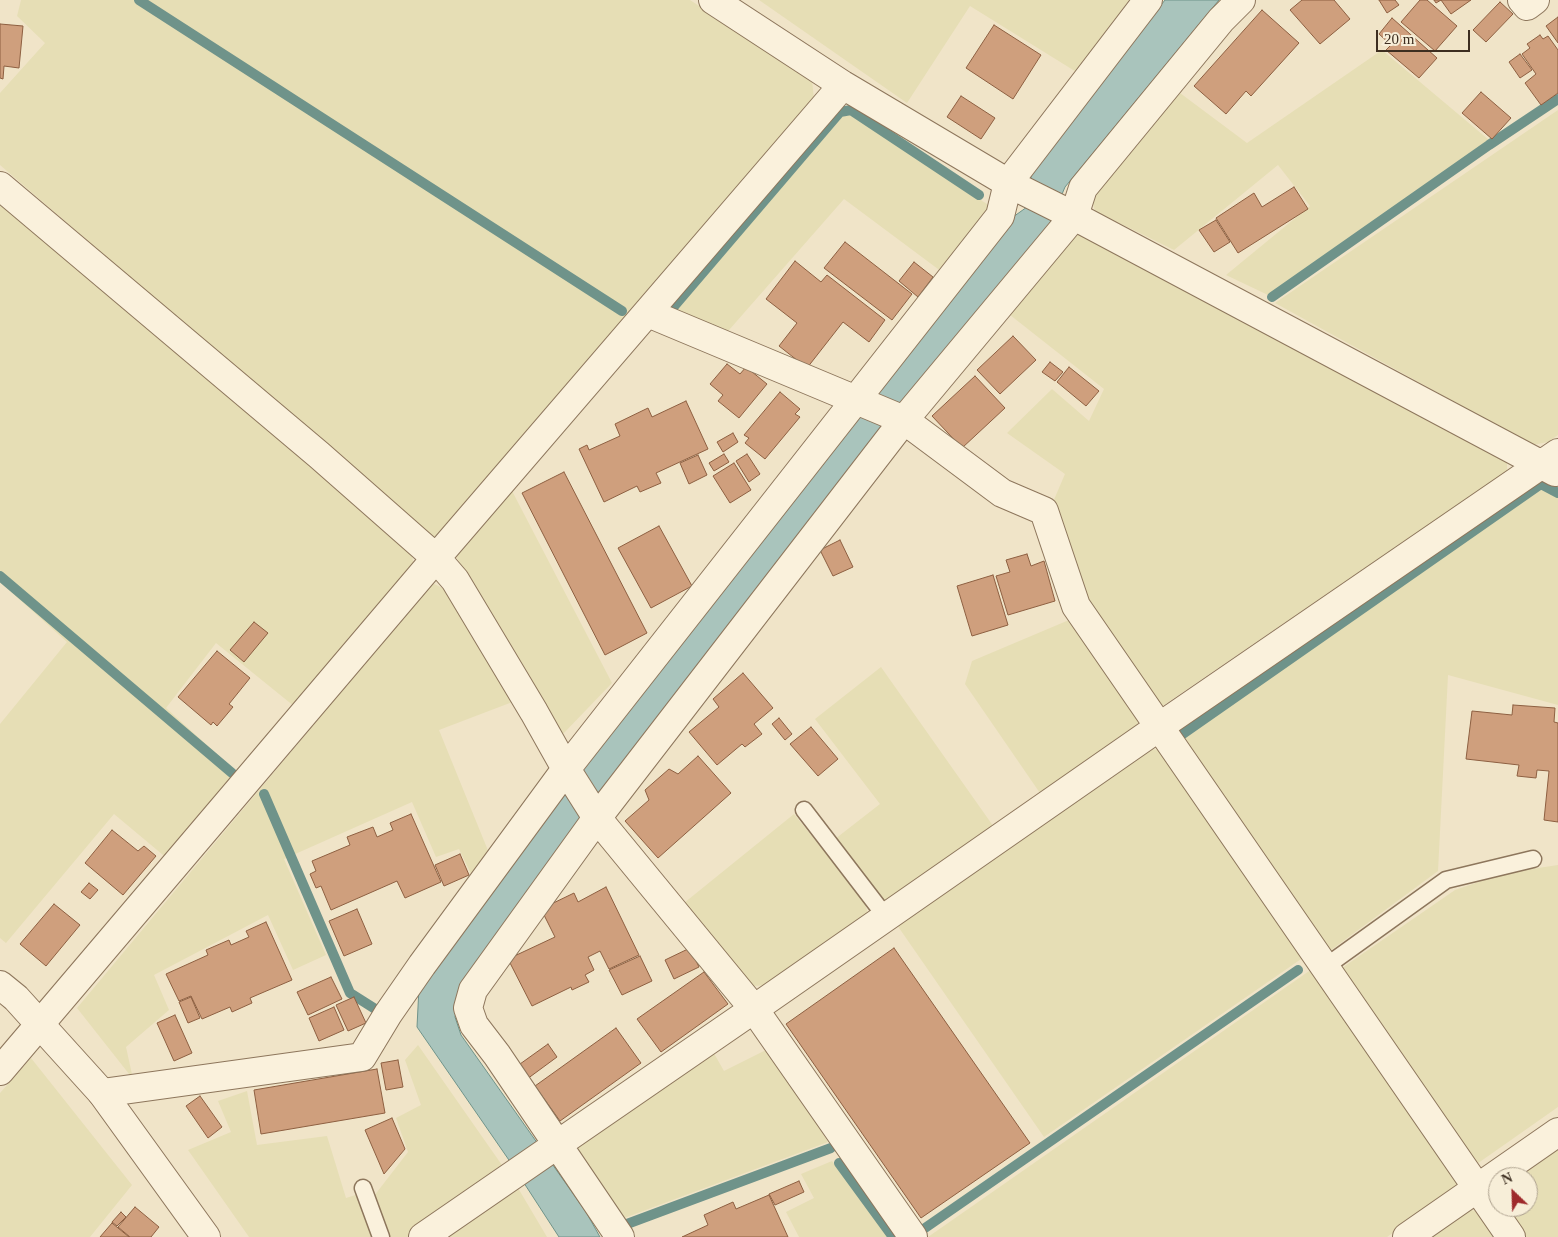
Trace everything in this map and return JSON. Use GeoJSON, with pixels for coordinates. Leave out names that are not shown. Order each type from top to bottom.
{"type":"FeatureCollection","features":[{"type":"Feature","properties":{"kind":"street"},"geometry":{"type":"LineString","coordinates":[[423,1237],[1159,727],[1552,464],[1014,186],[844,85],[712,0]]}},
{"type":"Feature","properties":{"kind":"street"},"geometry":{"type":"LineString","coordinates":[[102,1093],[362,1057],[388,1014],[422,965],[1000,216],[1014,186],[1148,0]]}},
{"type":"Feature","properties":{"kind":"street"},"geometry":{"type":"LineString","coordinates":[[620,1237],[558,1143],[474,1025],[468,1008],[472,990],[596,816],[901,419],[1069,213],[1083,188],[1221,20],[1241,0]]}},
{"type":"Feature","properties":{"kind":"street"},"geometry":{"type":"LineString","coordinates":[[1522,0],[1527,6],[1535,0]]}},
{"type":"Feature","properties":{"kind":"street"},"geometry":{"type":"LineString","coordinates":[[0,1071],[436,558],[844,85]]}},
{"type":"Feature","properties":{"kind":"street"},"geometry":{"type":"LineString","coordinates":[[0,186],[319,455],[436,558],[455,580],[596,816],[754,1009],[914,1237]]}},
{"type":"Feature","properties":{"kind":"street"},"geometry":{"type":"LineString","coordinates":[[648,313],[901,419],[1002,493],[1044,511],[1076,606],[1511,1237]]}},
{"type":"Feature","properties":{"kind":"street"},"geometry":{"type":"LineString","coordinates":[[0,984],[16,998],[102,1093],[206,1237]]}},
{"type":"Feature","properties":{"kind":"street"},"geometry":{"type":"LineString","coordinates":[[1406,1237],[1558,1132]]}},
{"type":"Feature","properties":{"kind":"lane"},"geometry":{"type":"LineString","coordinates":[[804,810],[886,917]]}},
{"type":"Feature","properties":{"kind":"lane"},"geometry":{"type":"LineString","coordinates":[[1325,967],[1446,880],[1532,859]]}},
{"type":"Feature","properties":{"kind":"lane"},"geometry":{"type":"LineString","coordinates":[[363,1188],[380,1237]]}},
{"type":"Feature","properties":{"kind":"shaded area"},"geometry":{"type":"Polygon","coordinates":[[[21,0],[690,0],[812,80],[814,99],[448,530],[432,538],[0,165],[0,93],[45,43],[17,16],[21,0]]]}},
{"type":"Feature","properties":{"kind":"shaded area"},"geometry":{"type":"Polygon","coordinates":[[[759,0],[1129,0],[1078,73],[970,6],[907,103],[759,0]]]}},
{"type":"Feature","properties":{"kind":"shaded area"},"geometry":{"type":"Polygon","coordinates":[[[1382,50],[1489,140],[1268,295],[1226,275],[1310,206],[1278,165],[1174,250],[1095,211],[1091,196],[1180,93],[1247,143],[1382,50]]]}},
{"type":"Feature","properties":{"kind":"shaded area"},"geometry":{"type":"Polygon","coordinates":[[[1558,110],[1558,435],[1548,442],[1533,445],[1275,303],[1558,110]]]}},
{"type":"Feature","properties":{"kind":"shaded area"},"geometry":{"type":"Polygon","coordinates":[[[841,114],[851,115],[990,206],[942,272],[844,199],[722,338],[672,314],[841,114]]]}},
{"type":"Feature","properties":{"kind":"shaded area"},"geometry":{"type":"Polygon","coordinates":[[[0,196],[411,549],[414,567],[300,711],[216,643],[166,708],[239,774],[169,860],[114,814],[6,943],[0,938],[0,724],[67,642],[0,582],[0,196]]]}},
{"type":"Feature","properties":{"kind":"shaded area"},"geometry":{"type":"Polygon","coordinates":[[[1076,229],[1507,461],[1507,471],[1158,709],[1086,605],[1050,509],[1065,474],[1007,433],[1052,389],[1089,421],[1104,389],[1005,311],[1076,229]]]}},
{"type":"Feature","properties":{"kind":"shaded area"},"geometry":{"type":"Polygon","coordinates":[[[1541,479],[1558,489],[1558,705],[1448,675],[1438,871],[1327,953],[1174,732],[1541,479]]]}},
{"type":"Feature","properties":{"kind":"shaded area"},"geometry":{"type":"Polygon","coordinates":[[[511,489],[612,683],[563,734],[455,555],[511,489]]]}},
{"type":"Feature","properties":{"kind":"shaded area"},"geometry":{"type":"Polygon","coordinates":[[[432,583],[455,594],[515,701],[439,730],[489,853],[473,878],[459,849],[436,857],[412,802],[284,859],[326,955],[293,970],[268,915],[154,975],[169,1010],[126,1047],[133,1079],[77,1008],[432,583]]]}},
{"type":"Feature","properties":{"kind":"shaded area"},"geometry":{"type":"Polygon","coordinates":[[[1069,620],[1139,717],[1136,732],[1042,796],[965,684],[972,661],[1069,620]]]}},
{"type":"Feature","properties":{"kind":"shaded area"},"geometry":{"type":"Polygon","coordinates":[[[881,667],[996,830],[891,902],[881,899],[835,839],[880,804],[815,719],[881,667]]]}},
{"type":"Feature","properties":{"kind":"shaded area"},"geometry":{"type":"Polygon","coordinates":[[[1149,749],[1161,750],[1304,957],[1044,1137],[897,925],[1149,749]]]}},
{"type":"Feature","properties":{"kind":"shaded area"},"geometry":{"type":"Polygon","coordinates":[[[794,814],[863,899],[869,916],[768,985],[753,986],[684,903],[794,814]]]}},
{"type":"Feature","properties":{"kind":"shaded area"},"geometry":{"type":"Polygon","coordinates":[[[1558,865],[1558,1107],[1474,1166],[1339,970],[1455,890],[1505,873],[1558,865]]]}},
{"type":"Feature","properties":{"kind":"shaded area"},"geometry":{"type":"Polygon","coordinates":[[[1312,969],[1457,1179],[1455,1190],[1387,1237],[928,1237],[1312,969]]]}},
{"type":"Feature","properties":{"kind":"shaded area"},"geometry":{"type":"Polygon","coordinates":[[[418,1045],[504,1168],[408,1237],[390,1237],[374,1196],[408,1152],[396,1118],[421,1105],[405,1060],[418,1045]]]}},
{"type":"Feature","properties":{"kind":"shaded area"},"geometry":{"type":"Polygon","coordinates":[[[770,1048],[828,1142],[619,1220],[574,1147],[712,1050],[724,1071],[770,1048]]]}},
{"type":"Feature","properties":{"kind":"shaded area"},"geometry":{"type":"Polygon","coordinates":[[[31,1058],[132,1185],[90,1237],[0,1237],[0,1093],[31,1058]]]}},
{"type":"Feature","properties":{"kind":"shaded area"},"geometry":{"type":"Polygon","coordinates":[[[247,1091],[257,1145],[327,1136],[346,1198],[359,1194],[373,1237],[249,1237],[188,1150],[231,1132],[218,1101],[247,1091]]]}},
{"type":"Feature","properties":{"kind":"shaded area"},"geometry":{"type":"Polygon","coordinates":[[[1558,1143],[1558,1237],[1521,1237],[1507,1217],[1538,1217],[1538,1167],[1523,1167],[1558,1143]]]}},
{"type":"Feature","properties":{"kind":"shaded area"},"geometry":{"type":"Polygon","coordinates":[[[832,1161],[888,1237],[799,1237],[786,1212],[814,1198],[801,1174],[832,1161]]]}},
{"type":"Feature","properties":{"kind":"shaded area"},"geometry":{"type":"Polygon","coordinates":[[[518,1188],[547,1237],[448,1237],[518,1188]]]}},
{"type":"Feature","properties":{"kind":"shaded area"},"geometry":{"type":"Polygon","coordinates":[[[1464,1208],[1475,1211],[1494,1237],[1424,1237],[1464,1208]]]}},
{"type":"Feature","properties":{"kind":"water"},"geometry":{"type":"Polygon","coordinates":[[[1165,0],[1219,0],[1065,187],[1047,230],[460,994],[455,1017],[461,1035],[586,1212],[600,1237],[559,1237],[511,1163],[417,1027],[419,987],[564,790],[1013,217],[1027,207],[1032,169],[1165,0]]]}},
{"type":"Feature","properties":{"kind":"building"},"geometry":{"type":"Polygon","coordinates":[[[1302,0],[1334,0],[1350,19],[1320,44],[1290,10],[1302,0]]]}},
{"type":"Feature","properties":{"kind":"building"},"geometry":{"type":"Polygon","coordinates":[[[1379,0],[1395,0],[1399,5],[1387,13],[1379,0]]]}},
{"type":"Feature","properties":{"kind":"building"},"geometry":{"type":"Polygon","coordinates":[[[1420,0],[1427,0],[1457,26],[1435,51],[1401,22],[1420,0]]]}},
{"type":"Feature","properties":{"kind":"building"},"geometry":{"type":"Polygon","coordinates":[[[1441,0],[1471,0],[1451,14],[1441,0]]]}},
{"type":"Feature","properties":{"kind":"building"},"geometry":{"type":"Polygon","coordinates":[[[1500,2],[1513,14],[1486,42],[1473,30],[1500,2]]]}},
{"type":"Feature","properties":{"kind":"building"},"geometry":{"type":"Polygon","coordinates":[[[1262,10],[1299,43],[1251,96],[1246,91],[1226,114],[1194,86],[1262,10]]]}},
{"type":"Feature","properties":{"kind":"building"},"geometry":{"type":"Polygon","coordinates":[[[1558,17],[1558,43],[1546,26],[1558,17]]]}},
{"type":"Feature","properties":{"kind":"building"},"geometry":{"type":"Polygon","coordinates":[[[1392,18],[1437,58],[1419,78],[1386,50],[1391,45],[1379,34],[1392,18]]]}},
{"type":"Feature","properties":{"kind":"building"},"geometry":{"type":"Polygon","coordinates":[[[0,24],[23,26],[19,68],[4,66],[3,79],[0,78],[0,24]]]}},
{"type":"Feature","properties":{"kind":"building"},"geometry":{"type":"Polygon","coordinates":[[[994,25],[1041,55],[1013,99],[966,68],[994,25]]]}},
{"type":"Feature","properties":{"kind":"building"},"geometry":{"type":"Polygon","coordinates":[[[1540,35],[1543,39],[1548,36],[1558,50],[1558,93],[1541,105],[1525,83],[1536,74],[1522,54],[1530,48],[1527,44],[1540,35]]]}},
{"type":"Feature","properties":{"kind":"building"},"geometry":{"type":"Polygon","coordinates":[[[1520,54],[1532,70],[1520,78],[1509,62],[1520,54]]]}},
{"type":"Feature","properties":{"kind":"building"},"geometry":{"type":"Polygon","coordinates":[[[1481,92],[1511,118],[1492,139],[1462,113],[1481,92]]]}},
{"type":"Feature","properties":{"kind":"building"},"geometry":{"type":"Polygon","coordinates":[[[961,96],[995,118],[981,139],[947,117],[961,96]]]}},
{"type":"Feature","properties":{"kind":"building"},"geometry":{"type":"Polygon","coordinates":[[[1294,187],[1308,209],[1238,253],[1216,218],[1254,193],[1262,207],[1294,187]]]}},
{"type":"Feature","properties":{"kind":"building"},"geometry":{"type":"Polygon","coordinates":[[[1216,220],[1230,242],[1214,252],[1199,230],[1216,220]]]}},
{"type":"Feature","properties":{"kind":"building"},"geometry":{"type":"Polygon","coordinates":[[[845,242],[912,294],[892,320],[824,268],[845,242]]]}},
{"type":"Feature","properties":{"kind":"building"},"geometry":{"type":"Polygon","coordinates":[[[795,261],[821,282],[827,275],[885,320],[869,342],[843,322],[807,368],[779,346],[797,323],[766,299],[795,261]]]}},
{"type":"Feature","properties":{"kind":"building"},"geometry":{"type":"Polygon","coordinates":[[[914,262],[933,277],[918,297],[899,281],[914,262]]]}},
{"type":"Feature","properties":{"kind":"building"},"geometry":{"type":"Polygon","coordinates":[[[1013,336],[1036,360],[1000,394],[977,370],[1013,336]]]}},
{"type":"Feature","properties":{"kind":"building"},"geometry":{"type":"Polygon","coordinates":[[[1050,362],[1063,372],[1055,381],[1042,372],[1050,362]]]}},
{"type":"Feature","properties":{"kind":"building"},"geometry":{"type":"Polygon","coordinates":[[[727,364],[740,374],[746,367],[767,384],[739,418],[718,401],[723,395],[710,384],[727,364]]]}},
{"type":"Feature","properties":{"kind":"building"},"geometry":{"type":"Polygon","coordinates":[[[1069,367],[1099,391],[1086,406],[1057,382],[1069,367]]]}},
{"type":"Feature","properties":{"kind":"building"},"geometry":{"type":"Polygon","coordinates":[[[975,376],[1005,408],[962,448],[932,416],[975,376]]]}},
{"type":"Feature","properties":{"kind":"building"},"geometry":{"type":"Polygon","coordinates":[[[780,392],[800,409],[795,414],[800,417],[765,459],[745,443],[749,438],[744,435],[780,392]]]}},
{"type":"Feature","properties":{"kind":"building"},"geometry":{"type":"Polygon","coordinates":[[[686,401],[708,449],[656,473],[661,483],[640,492],[637,486],[604,502],[579,449],[587,445],[589,450],[620,436],[615,424],[648,408],[652,417],[686,401]]]}},
{"type":"Feature","properties":{"kind":"building"},"geometry":{"type":"Polygon","coordinates":[[[733,433],[738,442],[723,452],[717,442],[733,433]]]}},
{"type":"Feature","properties":{"kind":"building"},"geometry":{"type":"Polygon","coordinates":[[[724,454],[729,462],[714,471],[709,463],[724,454]]]}},
{"type":"Feature","properties":{"kind":"building"},"geometry":{"type":"Polygon","coordinates":[[[747,454],[760,474],[749,482],[736,461],[747,454]]]}},
{"type":"Feature","properties":{"kind":"building"},"geometry":{"type":"Polygon","coordinates":[[[698,455],[707,475],[689,484],[680,463],[698,455]]]}},
{"type":"Feature","properties":{"kind":"building"},"geometry":{"type":"Polygon","coordinates":[[[734,463],[751,490],[730,503],[713,476],[734,463]]]}},
{"type":"Feature","properties":{"kind":"building"},"geometry":{"type":"Polygon","coordinates":[[[564,472],[647,633],[605,655],[522,493],[564,472]]]}},
{"type":"Feature","properties":{"kind":"building"},"geometry":{"type":"Polygon","coordinates":[[[659,526],[692,586],[651,608],[618,548],[659,526]]]}},
{"type":"Feature","properties":{"kind":"building"},"geometry":{"type":"Polygon","coordinates":[[[840,540],[853,567],[833,576],[820,550],[840,540]]]}},
{"type":"Feature","properties":{"kind":"building"},"geometry":{"type":"Polygon","coordinates":[[[1027,554],[1031,566],[1044,561],[1055,601],[1008,615],[996,576],[1010,572],[1006,560],[1027,554]]]}},
{"type":"Feature","properties":{"kind":"building"},"geometry":{"type":"Polygon","coordinates":[[[993,575],[1008,625],[972,636],[957,586],[993,575]]]}},
{"type":"Feature","properties":{"kind":"building"},"geometry":{"type":"Polygon","coordinates":[[[254,622],[268,633],[244,662],[230,650],[254,622]]]}},
{"type":"Feature","properties":{"kind":"building"},"geometry":{"type":"Polygon","coordinates":[[[217,651],[250,678],[229,704],[233,707],[217,726],[213,722],[211,725],[178,697],[217,651]]]}},
{"type":"Feature","properties":{"kind":"building"},"geometry":{"type":"Polygon","coordinates":[[[743,673],[773,708],[754,724],[762,734],[745,747],[742,744],[717,765],[689,732],[719,707],[713,699],[743,673]]]}},
{"type":"Feature","properties":{"kind":"building"},"geometry":{"type":"Polygon","coordinates":[[[1513,705],[1555,708],[1554,722],[1558,723],[1558,822],[1544,820],[1549,771],[1537,770],[1536,778],[1517,776],[1519,765],[1466,759],[1472,711],[1512,715],[1513,705]]]}},
{"type":"Feature","properties":{"kind":"building"},"geometry":{"type":"Polygon","coordinates":[[[779,718],[792,734],[785,740],[772,724],[779,718]]]}},
{"type":"Feature","properties":{"kind":"building"},"geometry":{"type":"Polygon","coordinates":[[[811,727],[838,759],[818,776],[790,744],[811,727]]]}},
{"type":"Feature","properties":{"kind":"building"},"geometry":{"type":"Polygon","coordinates":[[[698,756],[731,793],[658,858],[625,821],[649,800],[645,790],[669,769],[678,774],[698,756]]]}},
{"type":"Feature","properties":{"kind":"building"},"geometry":{"type":"Polygon","coordinates":[[[411,814],[441,882],[405,898],[397,881],[331,910],[321,886],[316,888],[310,874],[316,871],[312,861],[350,845],[347,837],[373,827],[377,837],[393,830],[390,823],[411,814]]]}},
{"type":"Feature","properties":{"kind":"building"},"geometry":{"type":"Polygon","coordinates":[[[112,830],[138,851],[144,846],[156,856],[123,895],[85,863],[112,830]]]}},
{"type":"Feature","properties":{"kind":"building"},"geometry":{"type":"Polygon","coordinates":[[[460,854],[469,875],[444,886],[435,865],[460,854]]]}},
{"type":"Feature","properties":{"kind":"building"},"geometry":{"type":"Polygon","coordinates":[[[89,883],[98,890],[90,899],[81,892],[89,883]]]}},
{"type":"Feature","properties":{"kind":"building"},"geometry":{"type":"Polygon","coordinates":[[[606,887],[639,955],[609,969],[600,951],[588,957],[594,970],[585,975],[589,982],[572,990],[571,987],[532,1006],[508,959],[555,937],[541,909],[574,893],[578,902],[606,887]]]}},
{"type":"Feature","properties":{"kind":"building"},"geometry":{"type":"Polygon","coordinates":[[[54,904],[80,925],[46,966],[20,944],[54,904]]]}},
{"type":"Feature","properties":{"kind":"building"},"geometry":{"type":"Polygon","coordinates":[[[357,909],[372,944],[344,956],[329,921],[357,909]]]}},
{"type":"Feature","properties":{"kind":"building"},"geometry":{"type":"Polygon","coordinates":[[[266,922],[292,980],[250,998],[252,1003],[232,1012],[230,1007],[202,1019],[191,996],[179,1001],[166,974],[208,955],[206,950],[229,940],[231,945],[249,937],[246,931],[266,922]]]}},
{"type":"Feature","properties":{"kind":"building"},"geometry":{"type":"Polygon","coordinates":[[[690,948],[699,967],[674,979],[665,960],[690,948]]]}},
{"type":"Feature","properties":{"kind":"building"},"geometry":{"type":"Polygon","coordinates":[[[894,948],[1030,1143],[921,1218],[786,1024],[894,948]]]}},
{"type":"Feature","properties":{"kind":"building"},"geometry":{"type":"Polygon","coordinates":[[[640,956],[652,981],[622,995],[609,970],[640,956]]]}},
{"type":"Feature","properties":{"kind":"building"},"geometry":{"type":"Polygon","coordinates":[[[704,972],[728,1004],[661,1052],[637,1019],[704,972]]]}},
{"type":"Feature","properties":{"kind":"building"},"geometry":{"type":"Polygon","coordinates":[[[331,977],[342,999],[308,1015],[297,992],[331,977]]]}},
{"type":"Feature","properties":{"kind":"building"},"geometry":{"type":"Polygon","coordinates":[[[191,997],[200,1018],[188,1023],[179,1002],[191,997]]]}},
{"type":"Feature","properties":{"kind":"building"},"geometry":{"type":"Polygon","coordinates":[[[354,997],[366,1023],[348,1031],[336,1005],[354,997]]]}},
{"type":"Feature","properties":{"kind":"building"},"geometry":{"type":"Polygon","coordinates":[[[334,1007],[344,1030],[319,1041],[309,1018],[334,1007]]]}},
{"type":"Feature","properties":{"kind":"building"},"geometry":{"type":"Polygon","coordinates":[[[175,1015],[192,1053],[174,1061],[157,1023],[175,1015]]]}},
{"type":"Feature","properties":{"kind":"building"},"geometry":{"type":"Polygon","coordinates":[[[616,1028],[641,1063],[560,1121],[535,1086],[616,1028]]]}},
{"type":"Feature","properties":{"kind":"building"},"geometry":{"type":"Polygon","coordinates":[[[548,1044],[557,1057],[523,1082],[513,1069],[548,1044]]]}},
{"type":"Feature","properties":{"kind":"building"},"geometry":{"type":"Polygon","coordinates":[[[398,1060],[403,1087],[386,1090],[381,1063],[398,1060]]]}},
{"type":"Feature","properties":{"kind":"building"},"geometry":{"type":"Polygon","coordinates":[[[377,1069],[385,1113],[261,1134],[254,1090],[377,1069]]]}},
{"type":"Feature","properties":{"kind":"building"},"geometry":{"type":"Polygon","coordinates":[[[200,1096],[222,1127],[208,1138],[186,1106],[200,1096]]]}},
{"type":"Feature","properties":{"kind":"building"},"geometry":{"type":"Polygon","coordinates":[[[392,1118],[405,1149],[384,1174],[365,1130],[392,1118]]]}},
{"type":"Feature","properties":{"kind":"building"},"geometry":{"type":"Polygon","coordinates":[[[799,1181],[804,1192],[775,1205],[769,1194],[799,1181]]]}},
{"type":"Feature","properties":{"kind":"building"},"geometry":{"type":"Polygon","coordinates":[[[769,1195],[788,1237],[682,1237],[708,1225],[704,1215],[733,1202],[736,1209],[769,1195]]]}},
{"type":"Feature","properties":{"kind":"building"},"geometry":{"type":"Polygon","coordinates":[[[135,1207],[159,1227],[151,1237],[130,1237],[118,1227],[135,1207]]]}},
{"type":"Feature","properties":{"kind":"building"},"geometry":{"type":"Polygon","coordinates":[[[121,1212],[126,1217],[117,1226],[112,1222],[121,1212]]]}},
{"type":"Feature","properties":{"kind":"building"},"geometry":{"type":"Polygon","coordinates":[[[112,1223],[129,1237],[100,1237],[112,1223]]]}},
{"type":"Feature","properties":{"kind":"waterway"},"geometry":{"type":"LineString","coordinates":[[139,0],[622,311]]}},
{"type":"Feature","properties":{"kind":"waterway"},"geometry":{"type":"LineString","coordinates":[[1272,297],[1558,99]]}},
{"type":"Feature","properties":{"kind":"waterway"},"geometry":{"type":"LineString","coordinates":[[670,311],[840,112],[851,110],[979,195]]}},
{"type":"Feature","properties":{"kind":"waterway"},"geometry":{"type":"LineString","coordinates":[[1180,736],[1541,484],[1558,493]]}},
{"type":"Feature","properties":{"kind":"waterway"},"geometry":{"type":"LineString","coordinates":[[0,576],[232,773]]}},
{"type":"Feature","properties":{"kind":"waterway"},"geometry":{"type":"LineString","coordinates":[[264,794],[350,993],[380,1012]]}},
{"type":"Feature","properties":{"kind":"waterway"},"geometry":{"type":"LineString","coordinates":[[925,1228],[1298,970]]}},
{"type":"Feature","properties":{"kind":"waterway"},"geometry":{"type":"LineString","coordinates":[[627,1224],[831,1148]]}},
{"type":"Feature","properties":{"kind":"waterway"},"geometry":{"type":"LineString","coordinates":[[839,1163],[893,1237]]}}]}
